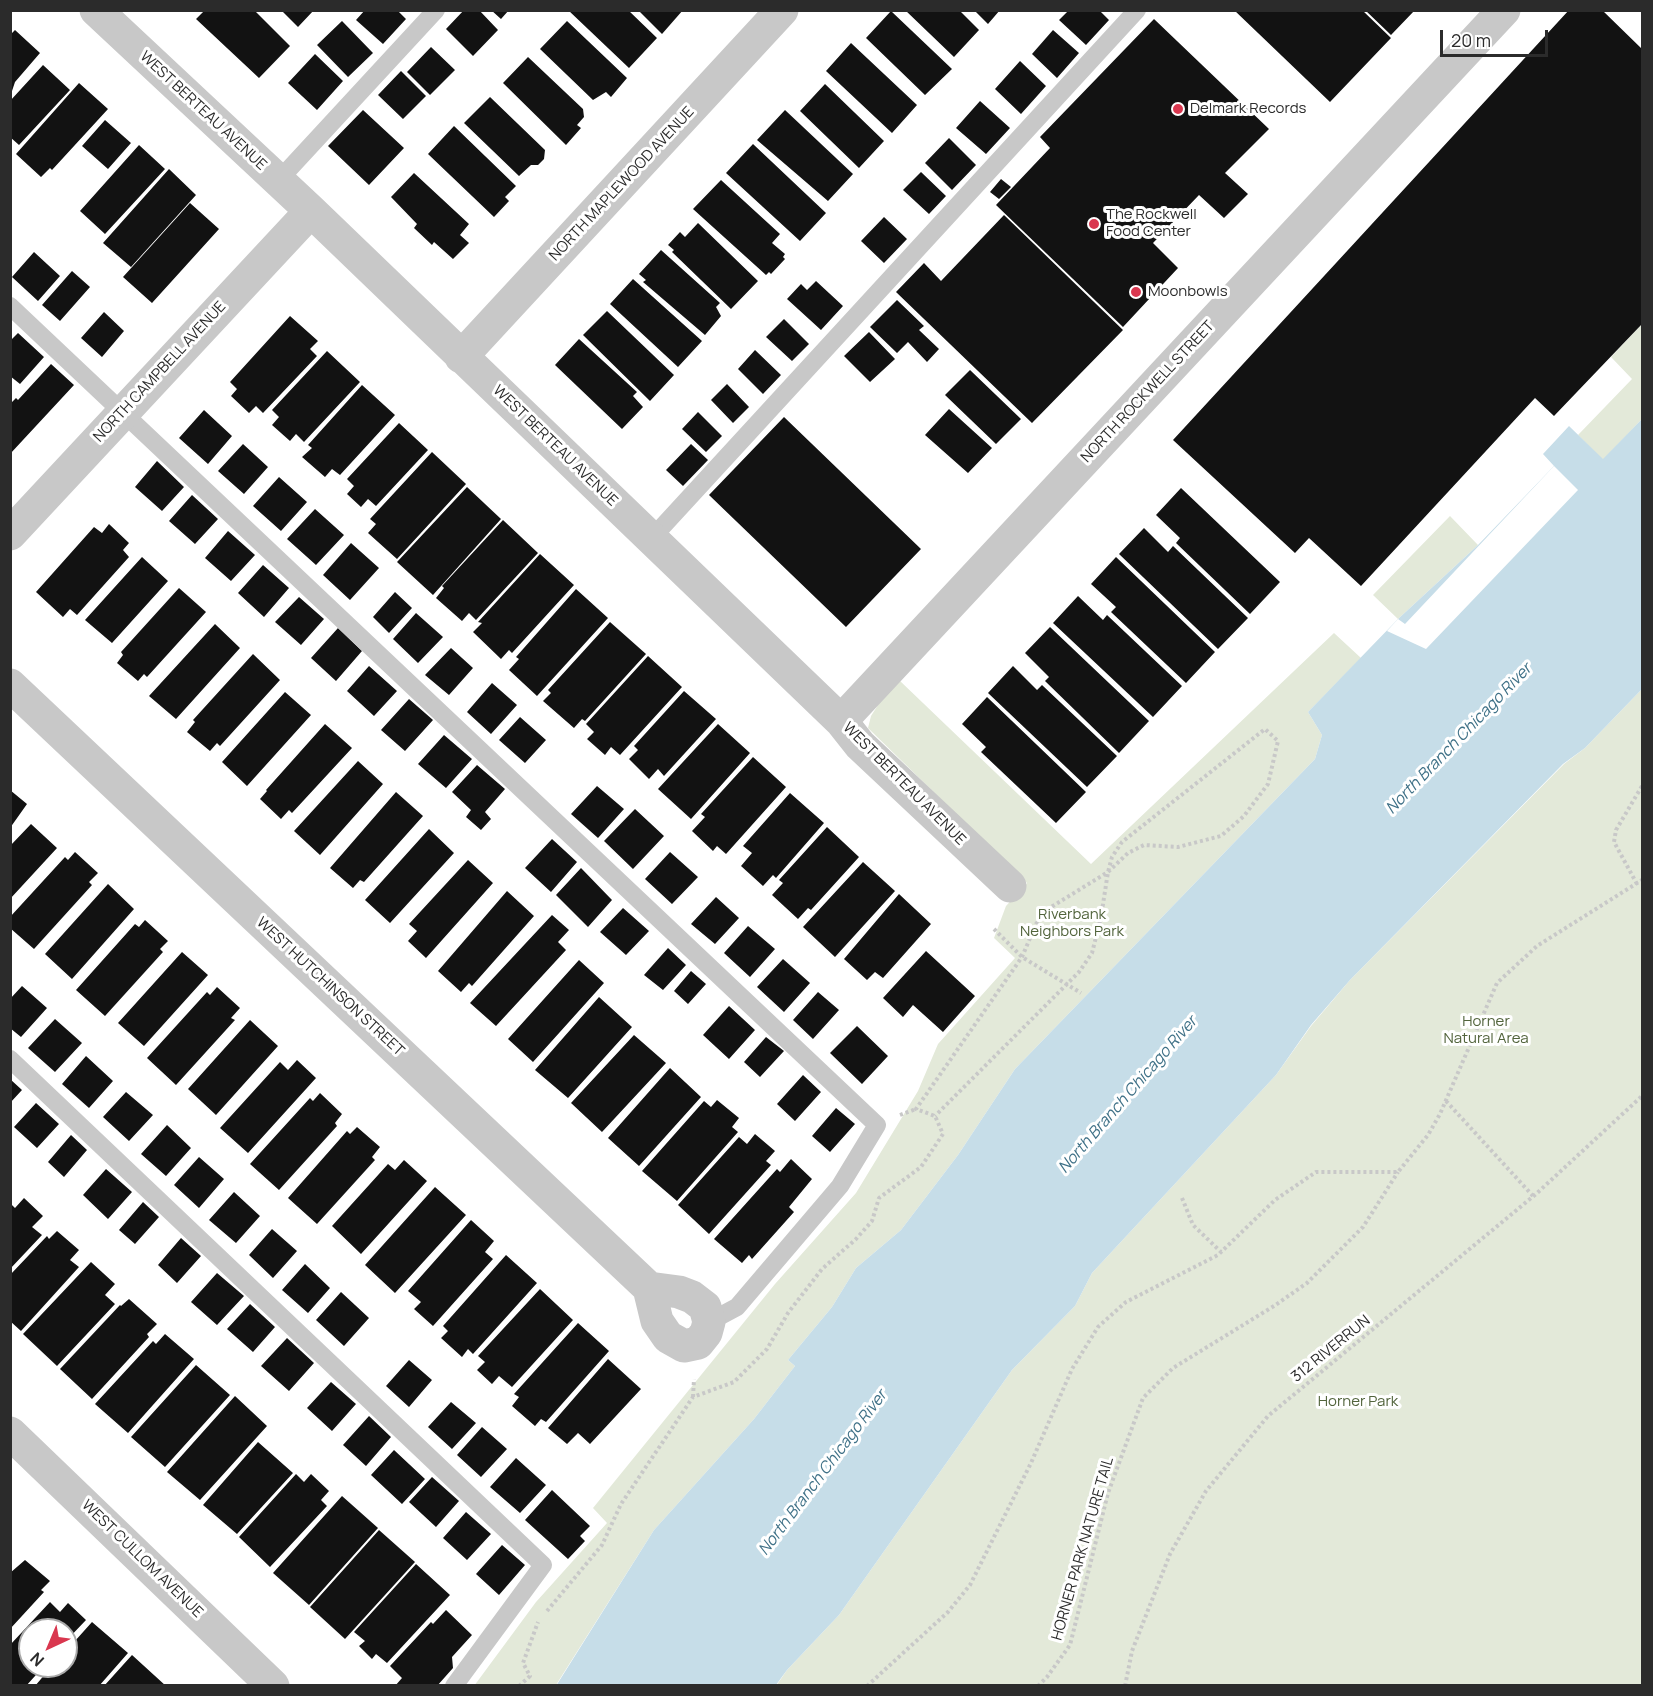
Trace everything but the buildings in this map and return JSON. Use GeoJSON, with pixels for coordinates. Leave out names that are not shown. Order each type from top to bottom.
{"type":"FeatureCollection","features":[{"type":"Feature","properties":{"kind":"street","name":"WEST BERTEAU AVENUE"},"geometry":{"type":"LineString","coordinates":[[96,10],[311,211],[841,721],[860,745],[1010,886]]}},
{"type":"Feature","properties":{"kind":"street","name":"NORTH MAPLEWOOD AVENUE"},"geometry":{"type":"LineString","coordinates":[[461,357],[782,10]]}},
{"type":"Feature","properties":{"kind":"street","name":"NORTH ROCKWELL STREET"},"geometry":{"type":"LineString","coordinates":[[841,721],[1504,10]]}},
{"type":"Feature","properties":{"kind":"street","name":"NORTH CAMPBELL AVENUE"},"geometry":{"type":"LineString","coordinates":[[10,534],[311,211]]}},
{"type":"Feature","properties":{"kind":"street","name":"WEST HUTCHINSON STREET"},"geometry":{"type":"LineString","coordinates":[[10,685],[649,1288]]}},
{"type":"Feature","properties":{"kind":"street"},"geometry":{"type":"LineString","coordinates":[[649,1288],[692,1297],[705,1307],[709,1322],[706,1333],[698,1343],[684,1346],[668,1337],[657,1322],[649,1288]]}},
{"type":"Feature","properties":{"kind":"street","name":"WEST CULLOM AVENUE"},"geometry":{"type":"LineString","coordinates":[[10,1433],[273,1686]]}},
{"type":"Feature","properties":{"kind":"lane"},"geometry":{"type":"LineString","coordinates":[[278,181],[436,10]]}},
{"type":"Feature","properties":{"kind":"lane"},"geometry":{"type":"LineString","coordinates":[[651,539],[1137,10]]}},
{"type":"Feature","properties":{"kind":"lane"},"geometry":{"type":"LineString","coordinates":[[10,306],[877,1125],[840,1186],[737,1306],[709,1322]]}},
{"type":"Feature","properties":{"kind":"lane"},"geometry":{"type":"LineString","coordinates":[[10,1059],[543,1565],[454,1686]]}},
{"type":"Feature","properties":{"kind":"path"},"geometry":{"type":"LineString","coordinates":[[519,1686],[530,1676],[523,1664],[538,1622],[602,1545],[621,1504],[693,1397],[734,1382],[767,1349],[788,1313],[822,1269],[872,1221],[879,1198],[921,1167],[943,1134],[935,1116],[916,1109],[1022,957],[1036,924],[1048,909],[1108,872],[1128,854],[1144,845],[1178,847],[1221,836],[1244,816],[1268,784],[1278,741],[1265,729],[1122,842],[1112,857],[1108,872],[1101,917],[1092,953],[1079,972],[935,1116]]}},
{"type":"Feature","properties":{"kind":"path"},"geometry":{"type":"LineString","coordinates":[[1637,884],[1614,842],[1616,830],[1642,786]]}},
{"type":"Feature","properties":{"kind":"path","name":"HORNER PARK NATURE TAIL"},"geometry":{"type":"LineString","coordinates":[[1038,1686],[1070,1645],[1108,1493],[1143,1398],[1173,1368],[1307,1283],[1363,1227],[1398,1172],[1428,1135],[1446,1101],[1497,982],[1538,946],[1642,880]]}},
{"type":"Feature","properties":{"kind":"path"},"geometry":{"type":"LineString","coordinates":[[994,929],[1022,957],[1081,993]]}},
{"type":"Feature","properties":{"kind":"path","name":"312 RIVERRUN"},"geometry":{"type":"LineString","coordinates":[[1125,1686],[1132,1651],[1170,1554],[1206,1491],[1261,1424],[1533,1196],[1642,1096]]}},
{"type":"Feature","properties":{"kind":"path"},"geometry":{"type":"LineString","coordinates":[[1446,1101],[1533,1196]]}},
{"type":"Feature","properties":{"kind":"path"},"geometry":{"type":"LineString","coordinates":[[867,1686],[948,1612],[970,1585],[1031,1464],[1071,1369],[1098,1327],[1126,1302],[1221,1252],[1275,1200],[1316,1172],[1398,1172]]}},
{"type":"Feature","properties":{"kind":"path"},"geometry":{"type":"LineString","coordinates":[[1182,1198],[1193,1225],[1221,1252]]}},
{"type":"Feature","properties":{"kind":"green space"},"geometry":{"type":"Polygon","coordinates":[[[1642,324],[1642,419],[1603,460],[1578,435],[1632,379],[1611,357],[1642,324]]]}},
{"type":"Feature","properties":{"kind":"green space"},"geometry":{"type":"Polygon","coordinates":[[[1450,516],[1478,545],[1398,619],[1373,595],[1450,516]]]}},
{"type":"Feature","properties":{"kind":"green space","name":"Riverbank Neighbors Park"},"geometry":{"type":"Polygon","coordinates":[[[1334,633],[1361,658],[1308,712],[1322,735],[1315,759],[1015,1069],[958,1155],[901,1230],[856,1268],[832,1307],[788,1360],[795,1366],[754,1419],[654,1530],[556,1685],[474,1686],[536,1602],[607,1523],[593,1508],[775,1284],[856,1193],[918,1091],[938,1044],[1015,958],[994,938],[1006,906],[1027,883],[868,728],[871,716],[885,694],[899,680],[1091,864],[1334,633]]]}},
{"type":"Feature","properties":{"kind":"green space","name":"Horner Park"},"geometry":{"type":"Polygon","coordinates":[[[1642,689],[1642,1685],[776,1686],[787,1670],[839,1615],[1012,1370],[1075,1306],[1092,1273],[1276,1075],[1311,1026],[1350,980],[1564,764],[1585,748],[1642,689]]]}},
{"type":"Feature","properties":{"kind":"water","name":"North Branch Chicago River"},"geometry":{"type":"Polygon","coordinates":[[[1642,419],[1642,689],[1585,748],[1563,764],[1350,980],[1311,1025],[1276,1075],[1092,1273],[1075,1306],[1012,1370],[839,1615],[787,1670],[776,1685],[556,1686],[654,1530],[754,1419],[795,1366],[788,1360],[832,1307],[856,1268],[901,1230],[958,1155],[1015,1069],[1315,759],[1322,735],[1308,712],[1398,619],[1478,545],[1554,466],[1543,454],[1569,426],[1603,459],[1642,419]]]}},
{"type":"Feature","properties":{"kind":"pier"},"geometry":{"type":"Polygon","coordinates":[[[1554,466],[1578,490],[1426,649],[1387,631],[1398,619],[1405,624],[1554,466]]]}},
{"type":"Feature","properties":{"kind":"place","name":"Delmark Records"},"geometry":{"type":"Point","coordinates":[1178,109]}},
{"type":"Feature","properties":{"kind":"place","name":"The Rockwell Food Center"},"geometry":{"type":"Point","coordinates":[1094,224]}},
{"type":"Feature","properties":{"kind":"place","name":"Moonbowls"},"geometry":{"type":"Point","coordinates":[1136,292]}},
{"type":"Feature","properties":{"kind":"park label","name":"Horner Natural Area"},"geometry":{"type":"Point","coordinates":[1486,1030]}}]}
